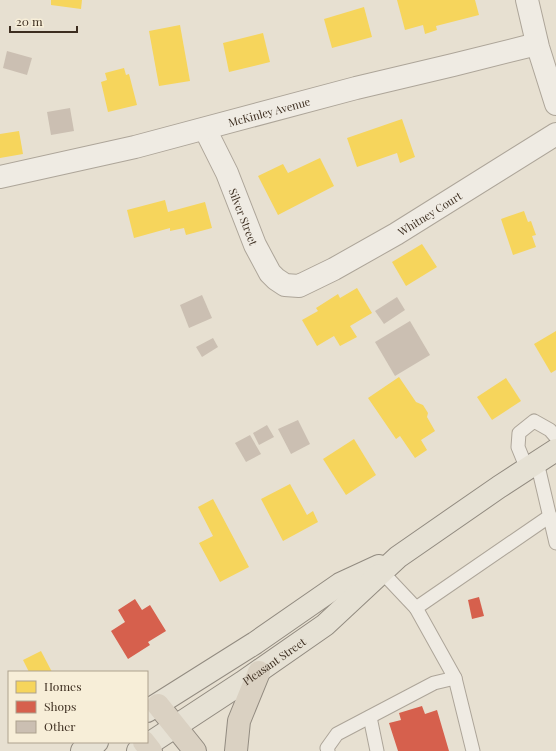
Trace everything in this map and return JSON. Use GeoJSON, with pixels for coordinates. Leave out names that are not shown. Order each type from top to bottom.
{"type":"FeatureCollection","features":[{"type":"Feature","properties":{"kind":"highway"},"geometry":{"type":"LineString","coordinates":[[236,751],[239,721],[259,672]]}},
{"type":"Feature","properties":{"kind":"highway"},"geometry":{"type":"LineString","coordinates":[[153,708],[175,727],[195,751]]}},
{"type":"Feature","properties":{"kind":"main road","name":"Pleasant Street"},"geometry":{"type":"LineString","coordinates":[[145,747],[259,672],[324,625],[398,557],[499,486],[556,450]]}},
{"type":"Feature","properties":{"kind":"main road","name":"Pleasant Street"},"geometry":{"type":"LineString","coordinates":[[153,708],[255,643],[340,584],[398,557]]}},
{"type":"Feature","properties":{"kind":"main road"},"geometry":{"type":"LineString","coordinates":[[82,751],[95,743]]}},
{"type":"Feature","properties":{"kind":"street"},"geometry":{"type":"LineString","coordinates":[[527,0],[537,44],[556,104]]}},
{"type":"Feature","properties":{"kind":"street","name":"McKinley Avenue"},"geometry":{"type":"LineString","coordinates":[[0,177],[135,147],[356,88],[537,44]]}},
{"type":"Feature","properties":{"kind":"street","name":"Silver Street"},"geometry":{"type":"LineString","coordinates":[[205,129],[227,173],[255,245],[270,273],[284,285],[299,286]]}},
{"type":"Feature","properties":{"kind":"street","name":"Whitney Court"},"geometry":{"type":"LineString","coordinates":[[299,286],[334,269],[396,234],[556,134]]}},
{"type":"Feature","properties":{"kind":"lane"},"geometry":{"type":"LineString","coordinates":[[556,437],[550,430],[534,422],[519,433],[518,447],[532,465],[550,516],[556,542]]}},
{"type":"Feature","properties":{"kind":"lane"},"geometry":{"type":"LineString","coordinates":[[416,608],[550,516]]}},
{"type":"Feature","properties":{"kind":"lane"},"geometry":{"type":"LineString","coordinates":[[382,572],[416,608],[455,678],[473,751]]}},
{"type":"Feature","properties":{"kind":"lane"},"geometry":{"type":"LineString","coordinates":[[328,751],[327,748],[337,734],[434,683],[455,678]]}},
{"type":"Feature","properties":{"kind":"lane"},"geometry":{"type":"LineString","coordinates":[[370,717],[377,751]]}},
{"type":"Feature","properties":{"kind":"building: Homes"},"geometry":{"type":"Polygon","coordinates":[[[51,0],[82,0],[81,9],[51,5],[51,0]]]}},
{"type":"Feature","properties":{"kind":"building: Homes"},"geometry":{"type":"Polygon","coordinates":[[[397,0],[475,0],[479,15],[436,26],[437,30],[425,34],[423,25],[405,30],[397,0]]]}},
{"type":"Feature","properties":{"kind":"building: Homes"},"geometry":{"type":"Polygon","coordinates":[[[364,7],[372,37],[332,48],[324,19],[364,7]]]}},
{"type":"Feature","properties":{"kind":"building: Homes"},"geometry":{"type":"Polygon","coordinates":[[[180,25],[190,81],[159,86],[149,31],[180,25]]]}},
{"type":"Feature","properties":{"kind":"building: Homes"},"geometry":{"type":"Polygon","coordinates":[[[263,33],[270,62],[229,72],[223,43],[263,33]]]}},
{"type":"Feature","properties":{"kind":"building: Homes"},"geometry":{"type":"Polygon","coordinates":[[[124,68],[126,75],[129,74],[137,105],[108,112],[101,82],[107,80],[105,73],[124,68]]]}},
{"type":"Feature","properties":{"kind":"building: Homes"},"geometry":{"type":"Polygon","coordinates":[[[402,119],[415,157],[400,163],[397,153],[357,167],[347,138],[402,119]]]}},
{"type":"Feature","properties":{"kind":"building: Homes"},"geometry":{"type":"Polygon","coordinates":[[[19,131],[23,154],[0,158],[0,134],[19,131]]]}},
{"type":"Feature","properties":{"kind":"building: Homes"},"geometry":{"type":"Polygon","coordinates":[[[320,158],[334,186],[278,215],[258,176],[283,164],[288,173],[320,158]]]}},
{"type":"Feature","properties":{"kind":"building: Homes"},"geometry":{"type":"Polygon","coordinates":[[[165,200],[168,212],[205,202],[212,228],[186,235],[184,228],[170,231],[170,228],[134,238],[127,210],[165,200]]]}},
{"type":"Feature","properties":{"kind":"building: Homes"},"geometry":{"type":"Polygon","coordinates":[[[524,211],[528,222],[531,221],[536,235],[532,236],[536,247],[513,255],[501,219],[524,211]]]}},
{"type":"Feature","properties":{"kind":"building: Homes"},"geometry":{"type":"Polygon","coordinates":[[[422,244],[437,267],[406,286],[392,262],[422,244]]]}},
{"type":"Feature","properties":{"kind":"building: Homes"},"geometry":{"type":"Polygon","coordinates":[[[357,288],[372,313],[350,326],[357,337],[340,346],[334,336],[317,346],[302,320],[318,311],[316,308],[338,294],[340,298],[357,288]]]}},
{"type":"Feature","properties":{"kind":"building: Homes"},"geometry":{"type":"Polygon","coordinates":[[[556,331],[556,370],[551,373],[534,344],[556,331]]]}},
{"type":"Feature","properties":{"kind":"building: Homes"},"geometry":{"type":"Polygon","coordinates":[[[399,377],[416,402],[423,405],[428,413],[427,417],[435,431],[421,440],[427,450],[415,458],[400,436],[396,439],[368,398],[399,377]]]}},
{"type":"Feature","properties":{"kind":"building: Homes"},"geometry":{"type":"Polygon","coordinates":[[[506,378],[521,401],[492,420],[477,397],[506,378]]]}},
{"type":"Feature","properties":{"kind":"building: Homes"},"geometry":{"type":"Polygon","coordinates":[[[354,439],[376,475],[346,495],[323,459],[354,439]]]}},
{"type":"Feature","properties":{"kind":"building: Homes"},"geometry":{"type":"Polygon","coordinates":[[[290,484],[307,515],[313,511],[318,522],[283,541],[261,499],[290,484]]]}},
{"type":"Feature","properties":{"kind":"building: Homes"},"geometry":{"type":"Polygon","coordinates":[[[213,499],[249,567],[220,582],[199,543],[213,536],[198,507],[213,499]]]}},
{"type":"Feature","properties":{"kind":"building: Homes"},"geometry":{"type":"Polygon","coordinates":[[[41,651],[51,671],[28,671],[23,660],[41,651]]]}},
{"type":"Feature","properties":{"kind":"building: Shops"},"geometry":{"type":"Polygon","coordinates":[[[479,597],[484,616],[472,619],[468,600],[479,597]]]}},
{"type":"Feature","properties":{"kind":"building: Shops"},"geometry":{"type":"Polygon","coordinates":[[[135,599],[142,610],[150,605],[166,631],[148,642],[150,645],[128,659],[111,631],[125,622],[118,610],[135,599]]]}},
{"type":"Feature","properties":{"kind":"building: Shops"},"geometry":{"type":"Polygon","coordinates":[[[422,706],[425,714],[437,710],[449,751],[398,751],[389,723],[401,720],[399,713],[422,706]]]}},
{"type":"Feature","properties":{"kind":"building: Other"},"geometry":{"type":"Polygon","coordinates":[[[7,51],[32,58],[27,75],[3,68],[7,51]]]}},
{"type":"Feature","properties":{"kind":"building: Other"},"geometry":{"type":"Polygon","coordinates":[[[70,108],[74,131],[51,135],[47,112],[70,108]]]}},
{"type":"Feature","properties":{"kind":"building: Other"},"geometry":{"type":"Polygon","coordinates":[[[202,295],[212,318],[189,328],[180,305],[202,295]]]}},
{"type":"Feature","properties":{"kind":"building: Other"},"geometry":{"type":"Polygon","coordinates":[[[397,297],[405,310],[384,324],[375,311],[397,297]]]}},
{"type":"Feature","properties":{"kind":"building: Other"},"geometry":{"type":"Polygon","coordinates":[[[410,321],[430,355],[395,376],[375,342],[410,321]]]}},
{"type":"Feature","properties":{"kind":"building: Other"},"geometry":{"type":"Polygon","coordinates":[[[213,338],[218,347],[202,357],[196,347],[213,338]]]}},
{"type":"Feature","properties":{"kind":"building: Other"},"geometry":{"type":"Polygon","coordinates":[[[298,420],[310,444],[291,454],[278,429],[298,420]]]}},
{"type":"Feature","properties":{"kind":"building: Other"},"geometry":{"type":"Polygon","coordinates":[[[267,425],[274,437],[259,445],[253,433],[267,425]]]}},
{"type":"Feature","properties":{"kind":"building: Other"},"geometry":{"type":"Polygon","coordinates":[[[250,435],[261,454],[246,462],[235,443],[250,435]]]}}]}
